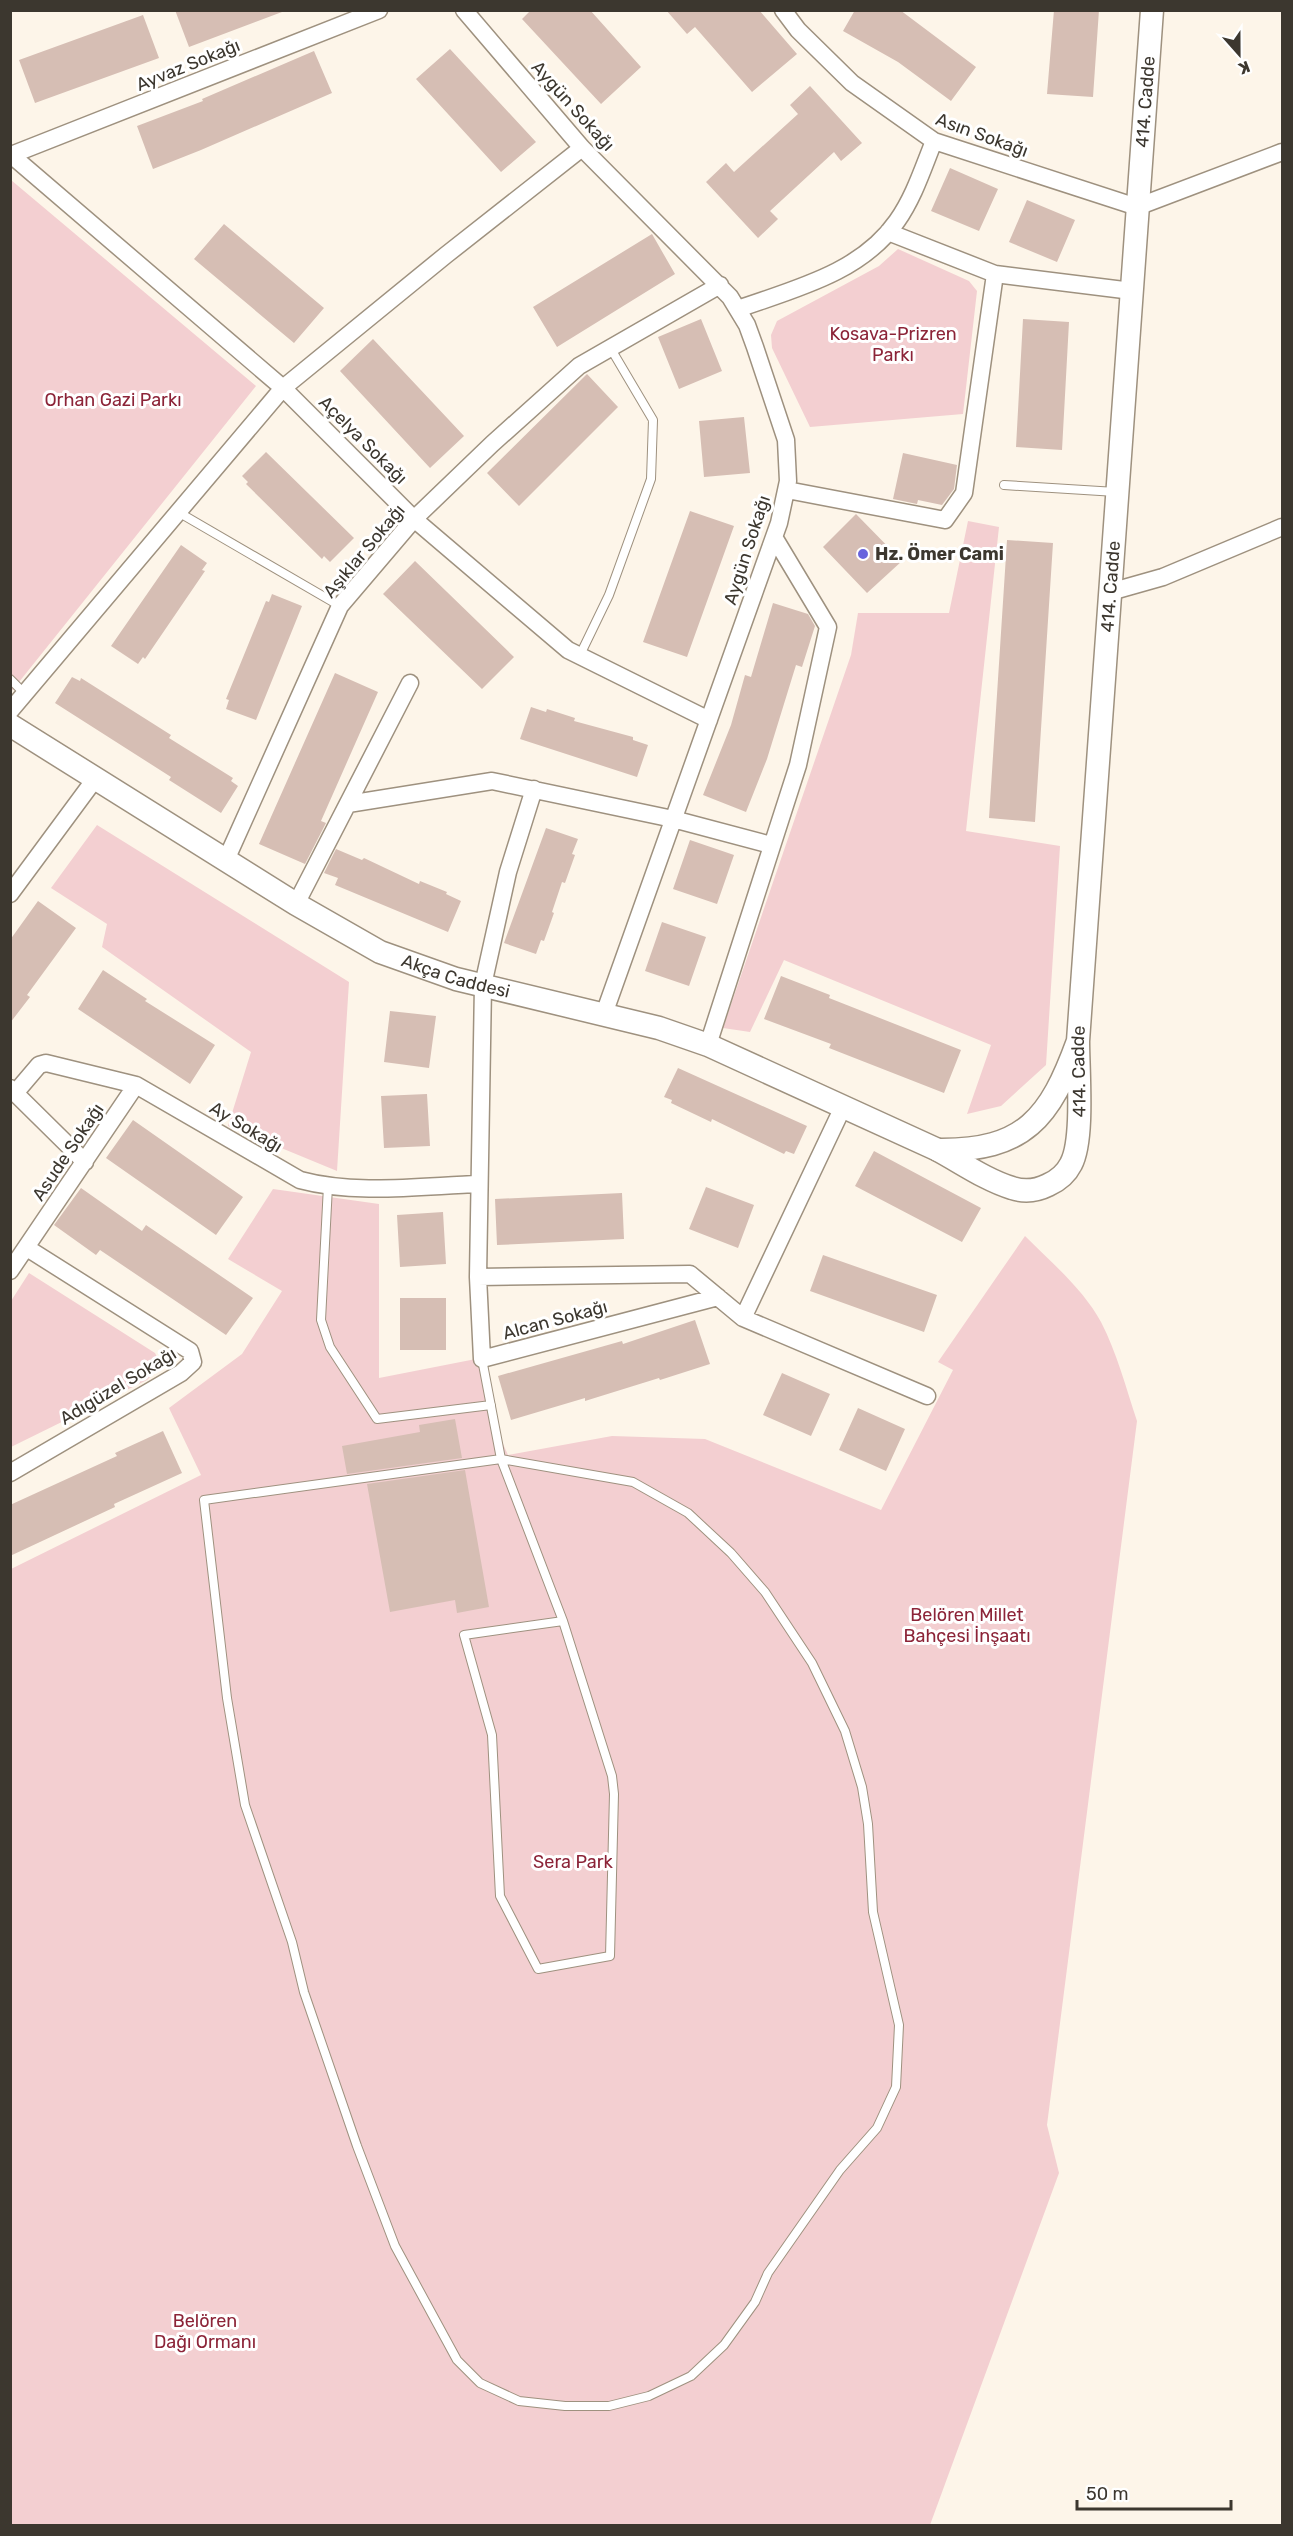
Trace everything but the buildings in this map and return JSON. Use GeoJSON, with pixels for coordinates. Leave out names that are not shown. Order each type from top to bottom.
{"type":"FeatureCollection","features":[{"type":"Feature","properties":{"kind":"main road","name":"414. Cadde"},"geometry":{"type":"LineString","coordinates":[[1072,1163],[1078,1131],[1078,1041],[1152,10]]}},
{"type":"Feature","properties":{"kind":"main road","name":"Akça Caddesi"},"geometry":{"type":"LineString","coordinates":[[10,725],[296,904],[380,952],[431,972],[658,1028],[708,1045],[938,1150],[1003,1185],[1022,1191],[1050,1184],[1066,1172],[1072,1163]]}},
{"type":"Feature","properties":{"kind":"main road","name":"Akça Caddesi"},"geometry":{"type":"LineString","coordinates":[[938,1150],[983,1148],[997,1144],[1024,1130],[1051,1101],[1065,1076],[1078,1041]]}},
{"type":"Feature","properties":{"kind":"street","name":"Ayvaz Sokağı"},"geometry":{"type":"LineString","coordinates":[[11,155],[379,10]]}},
{"type":"Feature","properties":{"kind":"street","name":"Aygün Sokağı"},"geometry":{"type":"LineString","coordinates":[[464,10],[582,148],[720,285],[738,309],[755,347],[786,440],[787,490],[783,513],[604,1014]]}},
{"type":"Feature","properties":{"kind":"street","name":"Asın Sokağı"},"geometry":{"type":"LineString","coordinates":[[783,10],[798,30],[852,83],[934,141],[1137,207]]}},
{"type":"Feature","properties":{"kind":"street"},"geometry":{"type":"LineString","coordinates":[[738,309],[827,277],[861,256],[888,232],[906,207],[934,141]]}},
{"type":"Feature","properties":{"kind":"street"},"geometry":{"type":"LineString","coordinates":[[10,711],[283,388],[582,148]]}},
{"type":"Feature","properties":{"kind":"street"},"geometry":{"type":"LineString","coordinates":[[1137,207],[1282,152]]}},
{"type":"Feature","properties":{"kind":"street","name":"Açelya Sokağı"},"geometry":{"type":"LineString","coordinates":[[11,155],[283,388],[414,519],[579,657],[709,720]]}},
{"type":"Feature","properties":{"kind":"street"},"geometry":{"type":"LineString","coordinates":[[888,232],[995,274],[1132,291]]}},
{"type":"Feature","properties":{"kind":"street"},"geometry":{"type":"LineString","coordinates":[[787,490],[945,520],[964,493],[995,274]]}},
{"type":"Feature","properties":{"kind":"street","name":"Aşıklar Sokağı"},"geometry":{"type":"LineString","coordinates":[[226,860],[340,606],[414,519],[492,444],[579,366],[720,285]]}},
{"type":"Feature","properties":{"kind":"street"},"geometry":{"type":"LineString","coordinates":[[1110,592],[1163,577],[1282,527]]}},
{"type":"Feature","properties":{"kind":"street"},"geometry":{"type":"LineString","coordinates":[[708,1045],[798,765],[828,627],[774,537]]}},
{"type":"Feature","properties":{"kind":"street"},"geometry":{"type":"LineString","coordinates":[[296,904],[410,683]]}},
{"type":"Feature","properties":{"kind":"street"},"geometry":{"type":"LineString","coordinates":[[10,894],[95,779]]}},
{"type":"Feature","properties":{"kind":"street"},"geometry":{"type":"LineString","coordinates":[[348,804],[492,781],[673,819],[771,845]]}},
{"type":"Feature","properties":{"kind":"street","name":"Alcan Sokağı"},"geometry":{"type":"LineString","coordinates":[[534,789],[508,872],[483,986],[478,1184],[478,1277],[482,1359],[718,1297]]}},
{"type":"Feature","properties":{"kind":"street","name":"Ay Sokağı"},"geometry":{"type":"LineString","coordinates":[[13,1090],[42,1063],[136,1085],[284,1173],[300,1180],[328,1186],[478,1184]]}},
{"type":"Feature","properties":{"kind":"street","name":"Asude Sokağı"},"geometry":{"type":"LineString","coordinates":[[10,1271],[136,1085]]}},
{"type":"Feature","properties":{"kind":"street"},"geometry":{"type":"LineString","coordinates":[[13,1090],[85,1162]]}},
{"type":"Feature","properties":{"kind":"street"},"geometry":{"type":"LineString","coordinates":[[743,1318],[843,1107]]}},
{"type":"Feature","properties":{"kind":"street","name":"Adıgüzel Sokağı"},"geometry":{"type":"LineString","coordinates":[[10,1473],[181,1373],[193,1362],[190,1351],[27,1248]]}},
{"type":"Feature","properties":{"kind":"street","name":"Alcan Sokağı"},"geometry":{"type":"LineString","coordinates":[[478,1277],[690,1274],[743,1318],[927,1396]]}},
{"type":"Feature","properties":{"kind":"lane"},"geometry":{"type":"LineString","coordinates":[[579,657],[609,595],[651,479],[653,420],[611,349]]}},
{"type":"Feature","properties":{"kind":"lane"},"geometry":{"type":"LineString","coordinates":[[1004,485],[1117,492]]}},
{"type":"Feature","properties":{"kind":"lane"},"geometry":{"type":"LineString","coordinates":[[178,512],[340,606]]}},
{"type":"Feature","properties":{"kind":"lane"},"geometry":{"type":"LineString","coordinates":[[10,679],[25,694]]}},
{"type":"Feature","properties":{"kind":"lane"},"geometry":{"type":"LineString","coordinates":[[328,1186],[321,1320],[330,1347],[377,1419],[491,1405]]}},
{"type":"Feature","properties":{"kind":"lane"},"geometry":{"type":"LineString","coordinates":[[482,1359],[501,1459],[563,1621],[612,1776],[614,1794],[610,1956],[538,1969],[500,1896],[492,1735],[464,1635],[563,1621]]}},
{"type":"Feature","properties":{"kind":"lane"},"geometry":{"type":"LineString","coordinates":[[501,1459],[633,1482],[688,1513],[731,1553],[765,1593],[812,1663],[846,1731],[862,1787],[868,1824],[873,1912],[899,2025],[896,2087],[877,2128],[840,2170],[768,2273],[755,2302],[724,2345],[691,2376],[649,2396],[609,2406],[565,2406],[519,2401],[480,2383],[457,2360],[394,2246],[304,1992],[292,1942],[245,1805],[227,1698],[204,1500],[501,1459]]}},
{"type":"Feature","properties":{"kind":"green space","name":"Orhan Gazi Parkı"},"geometry":{"type":"Polygon","coordinates":[[[11,180],[256,386],[11,692],[11,180]]]}},
{"type":"Feature","properties":{"kind":"green space","name":"Kosava-Prizren Parkı"},"geometry":{"type":"Polygon","coordinates":[[[898,249],[969,281],[977,291],[963,414],[810,427],[772,348],[771,335],[777,321],[879,266],[898,249]]]}},
{"type":"Feature","properties":{"kind":"green space"},"geometry":{"type":"Polygon","coordinates":[[[968,521],[999,527],[966,831],[1060,846],[1046,1065],[1001,1106],[967,1114],[991,1045],[784,960],[750,1032],[723,1028],[851,655],[858,613],[949,613],[968,521]]]}},
{"type":"Feature","properties":{"kind":"green space"},"geometry":{"type":"Polygon","coordinates":[[[97,825],[349,982],[337,1171],[228,1126],[251,1052],[102,947],[107,924],[51,888],[97,825]]]}},
{"type":"Feature","properties":{"kind":"green space"},"geometry":{"type":"Polygon","coordinates":[[[273,1189],[379,1204],[379,1378],[486,1357],[499,1435],[508,1455],[612,1436],[705,1439],[881,1510],[953,1370],[938,1362],[1025,1236],[1076,1287],[1094,1310],[1107,1334],[1137,1421],[1047,2125],[1059,2173],[930,2525],[11,2526],[11,1569],[201,1475],[169,1408],[242,1354],[282,1291],[228,1259],[273,1189]]]}},
{"type":"Feature","properties":{"kind":"green space"},"geometry":{"type":"Polygon","coordinates":[[[29,1273],[155,1353],[159,1361],[158,1369],[147,1380],[11,1447],[11,1301],[29,1273]]]}},
{"type":"Feature","properties":{"kind":"place","name":"Hz. Ömer Cami"},"geometry":{"type":"Point","coordinates":[863,554]}},
{"type":"Feature","properties":{"kind":"park label","name":"Belören Millet Bahçesi İnşaatı"},"geometry":{"type":"Point","coordinates":[967,1625]}},
{"type":"Feature","properties":{"kind":"park label","name":"Sera Park"},"geometry":{"type":"Point","coordinates":[573,1862]}},
{"type":"Feature","properties":{"kind":"park label","name":"Belören Dağı Ormanı"},"geometry":{"type":"Point","coordinates":[205,2331]}}]}
